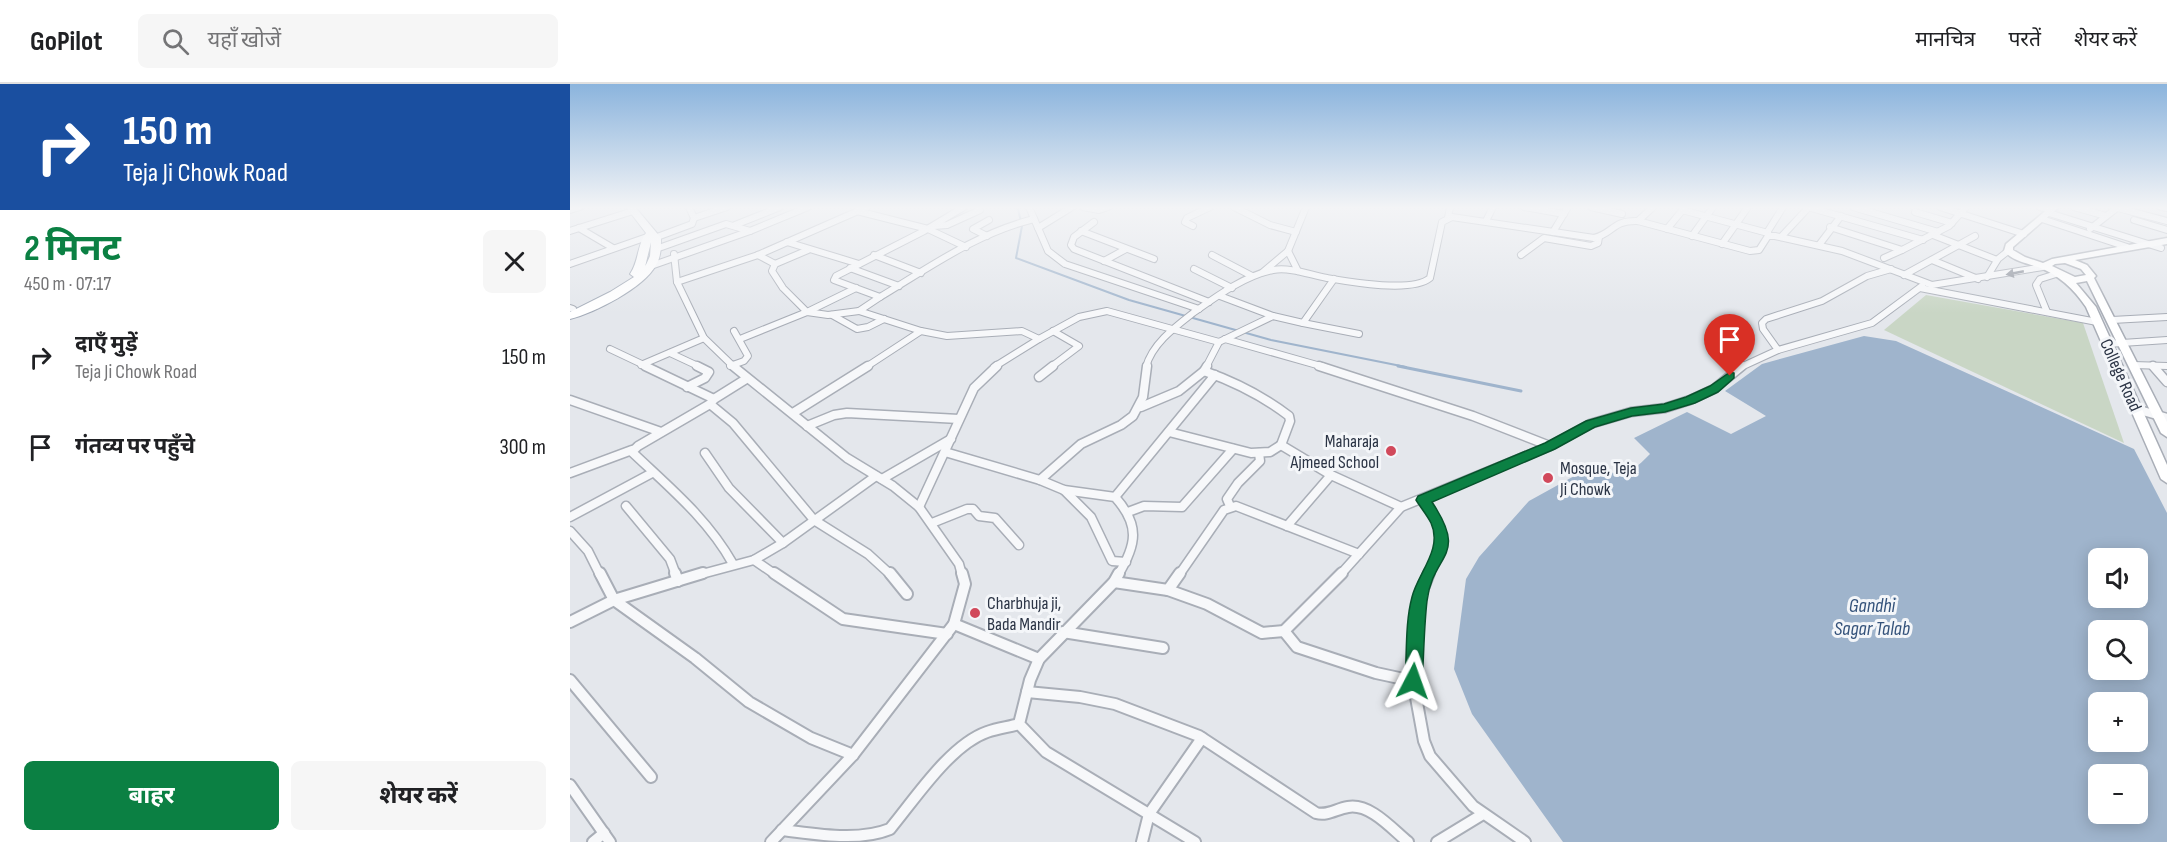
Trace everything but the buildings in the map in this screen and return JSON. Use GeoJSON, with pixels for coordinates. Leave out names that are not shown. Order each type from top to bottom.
{"type":"FeatureCollection","features":[{"type":"Feature","properties":{"kind":"main road"},"geometry":{"type":"LineString","coordinates":[[646,265],[649,242]]}},
{"type":"Feature","properties":{"kind":"main road"},"geometry":{"type":"LineString","coordinates":[[571,311],[621,289],[640,277],[656,249],[653,242]]}},
{"type":"Feature","properties":{"kind":"main road"},"geometry":{"type":"LineString","coordinates":[[2008,251],[2009,246],[2014,242]]}},
{"type":"Feature","properties":{"kind":"main road"},"geometry":{"type":"LineString","coordinates":[[2045,267],[2048,262],[2127,247],[2149,244],[2165,245]]}},
{"type":"Feature","properties":{"kind":"main road"},"geometry":{"type":"LineString","coordinates":[[2062,261],[2077,264],[2165,245]]}},
{"type":"Feature","properties":{"kind":"main road","name":"College Road"},"geometry":{"type":"LineString","coordinates":[[2008,251],[2018,258],[2045,267],[2061,276],[2088,301],[2167,479]]}},
{"type":"Feature","properties":{"kind":"main road","name":"College Road"},"geometry":{"type":"LineString","coordinates":[[2077,264],[2091,274],[2090,278],[2121,343],[2163,417],[2167,433]]}},
{"type":"Feature","properties":{"kind":"main road"},"geometry":{"type":"LineString","coordinates":[[2061,276],[2080,280],[2090,278]]}},
{"type":"Feature","properties":{"kind":"street"},"geometry":{"type":"LineString","coordinates":[[603,242],[613,248]]}},
{"type":"Feature","properties":{"kind":"street"},"geometry":{"type":"LineString","coordinates":[[570,264],[632,242]]}},
{"type":"Feature","properties":{"kind":"street"},"geometry":{"type":"LineString","coordinates":[[656,249],[674,242]]}},
{"type":"Feature","properties":{"kind":"street"},"geometry":{"type":"LineString","coordinates":[[646,265],[713,242]]}},
{"type":"Feature","properties":{"kind":"street"},"geometry":{"type":"LineString","coordinates":[[677,282],[758,255],[786,242]]}},
{"type":"Feature","properties":{"kind":"street"},"geometry":{"type":"LineString","coordinates":[[788,242],[859,264]]}},
{"type":"Feature","properties":{"kind":"street"},"geometry":{"type":"LineString","coordinates":[[880,297],[834,280],[836,276],[900,242]]}},
{"type":"Feature","properties":{"kind":"street"},"geometry":{"type":"LineString","coordinates":[[958,242],[966,247]]}},
{"type":"Feature","properties":{"kind":"street"},"geometry":{"type":"LineString","coordinates":[[807,250],[775,264],[773,275],[784,290],[807,312],[832,315],[860,310],[976,242]]}},
{"type":"Feature","properties":{"kind":"street"},"geometry":{"type":"LineString","coordinates":[[1044,242],[1048,251],[1065,264],[1198,310]]}},
{"type":"Feature","properties":{"kind":"street"},"geometry":{"type":"LineString","coordinates":[[1072,242],[1074,249],[1209,302]]}},
{"type":"Feature","properties":{"kind":"street"},"geometry":{"type":"LineString","coordinates":[[1109,242],[1154,259]]}},
{"type":"Feature","properties":{"kind":"street"},"geometry":{"type":"LineString","coordinates":[[1262,272],[1288,251],[1292,242]]}},
{"type":"Feature","properties":{"kind":"street"},"geometry":{"type":"LineString","coordinates":[[1040,480],[1082,443],[1120,427],[1141,406],[1144,400],[1143,377],[1149,359],[1174,329],[1209,302],[1252,276],[1275,270],[1298,271],[1334,279],[1419,284],[1427,282],[1437,242]]}},
{"type":"Feature","properties":{"kind":"street"},"geometry":{"type":"LineString","coordinates":[[1521,255],[1538,242]]}},
{"type":"Feature","properties":{"kind":"street"},"geometry":{"type":"LineString","coordinates":[[1570,242],[1591,246],[1598,242]]}},
{"type":"Feature","properties":{"kind":"street"},"geometry":{"type":"LineString","coordinates":[[1716,242],[1755,251],[1762,249],[1765,242]]}},
{"type":"Feature","properties":{"kind":"street"},"geometry":{"type":"LineString","coordinates":[[1807,242],[1842,251],[1891,269],[1904,274],[1922,286],[2097,322]]}},
{"type":"Feature","properties":{"kind":"street"},"geometry":{"type":"LineString","coordinates":[[1878,242],[1902,250]]}},
{"type":"Feature","properties":{"kind":"street"},"geometry":{"type":"LineString","coordinates":[[1884,258],[1918,242]]}},
{"type":"Feature","properties":{"kind":"street"},"geometry":{"type":"LineString","coordinates":[[1953,242],[1997,260]]}},
{"type":"Feature","properties":{"kind":"street"},"geometry":{"type":"LineString","coordinates":[[1904,274],[1966,242]]}},
{"type":"Feature","properties":{"kind":"street"},"geometry":{"type":"LineString","coordinates":[[2113,242],[2127,247]]}},
{"type":"Feature","properties":{"kind":"street"},"geometry":{"type":"LineString","coordinates":[[2144,242],[2149,244]]}},
{"type":"Feature","properties":{"kind":"street"},"geometry":{"type":"LineString","coordinates":[[1104,261],[1125,249]]}},
{"type":"Feature","properties":{"kind":"street"},"geometry":{"type":"LineString","coordinates":[[1288,251],[1298,271]]}},
{"type":"Feature","properties":{"kind":"street"},"geometry":{"type":"LineString","coordinates":[[1987,278],[1997,260],[2008,251]]}},
{"type":"Feature","properties":{"kind":"street"},"geometry":{"type":"LineString","coordinates":[[570,254],[580,260]]}},
{"type":"Feature","properties":{"kind":"street"},"geometry":{"type":"LineString","coordinates":[[758,255],[775,264]]}},
{"type":"Feature","properties":{"kind":"street"},"geometry":{"type":"LineString","coordinates":[[874,255],[921,273]]}},
{"type":"Feature","properties":{"kind":"street"},"geometry":{"type":"LineString","coordinates":[[1212,255],[1252,276]]}},
{"type":"Feature","properties":{"kind":"street"},"geometry":{"type":"LineString","coordinates":[[674,256],[677,282],[704,338],[730,366],[746,379],[793,413],[847,458],[919,507],[960,564],[965,584],[954,624],[947,634],[854,755],[771,842]]}},
{"type":"Feature","properties":{"kind":"street"},"geometry":{"type":"LineString","coordinates":[[1932,260],[1978,279]]}},
{"type":"Feature","properties":{"kind":"street"},"geometry":{"type":"LineString","coordinates":[[1114,582],[1168,590],[1207,604],[1262,633],[1284,631],[1401,507],[1423,500],[1550,446],[1590,424],[1631,412],[1665,408],[1690,400],[1714,389],[1746,363],[1778,350],[1872,323],[1922,286],[1944,285],[2045,267]]}},
{"type":"Feature","properties":{"kind":"street"},"geometry":{"type":"LineString","coordinates":[[850,268],[899,286]]}},
{"type":"Feature","properties":{"kind":"street"},"geometry":{"type":"LineString","coordinates":[[1194,269],[1232,288]]}},
{"type":"Feature","properties":{"kind":"street"},"geometry":{"type":"LineString","coordinates":[[1778,350],[1763,329],[1762,323],[1766,319],[1822,301],[1867,276],[1891,269]]}},
{"type":"Feature","properties":{"kind":"street"},"geometry":{"type":"LineString","coordinates":[[2047,312],[2036,285],[2040,279],[2061,276]]}},
{"type":"Feature","properties":{"kind":"street"},"geometry":{"type":"LineString","coordinates":[[1303,323],[1334,279]]}},
{"type":"Feature","properties":{"kind":"street"},"geometry":{"type":"LineString","coordinates":[[740,339],[807,312],[856,288]]}},
{"type":"Feature","properties":{"kind":"street"},"geometry":{"type":"LineString","coordinates":[[1220,296],[1273,316],[1359,334]]}},
{"type":"Feature","properties":{"kind":"street"},"geometry":{"type":"LineString","coordinates":[[860,310],[921,331],[947,336],[1015,331],[1039,339]]}},
{"type":"Feature","properties":{"kind":"street"},"geometry":{"type":"LineString","coordinates":[[919,507],[959,418],[974,388],[982,378],[1008,358],[1076,317],[1096,311],[1107,311],[1354,376],[1473,416],[1550,446]]}},
{"type":"Feature","properties":{"kind":"street"},"geometry":{"type":"LineString","coordinates":[[832,315],[859,331],[884,319]]}},
{"type":"Feature","properties":{"kind":"street"},"geometry":{"type":"LineString","coordinates":[[1141,406],[1179,391],[1204,372],[1222,341],[1273,316]]}},
{"type":"Feature","properties":{"kind":"street"},"geometry":{"type":"LineString","coordinates":[[2112,320],[2167,317]]}},
{"type":"Feature","properties":{"kind":"street"},"geometry":{"type":"LineString","coordinates":[[730,366],[744,361],[748,356],[734,331]]}},
{"type":"Feature","properties":{"kind":"street"},"geometry":{"type":"LineString","coordinates":[[793,413],[826,394],[921,331]]}},
{"type":"Feature","properties":{"kind":"street"},"geometry":{"type":"LineString","coordinates":[[1039,377],[1079,346],[1053,331]]}},
{"type":"Feature","properties":{"kind":"street"},"geometry":{"type":"LineString","coordinates":[[641,365],[704,338]]}},
{"type":"Feature","properties":{"kind":"street"},"geometry":{"type":"LineString","coordinates":[[2107,344],[2167,340]]}},
{"type":"Feature","properties":{"kind":"street"},"geometry":{"type":"LineString","coordinates":[[610,349],[712,401],[772,467],[814,520],[886,568],[907,594]]}},
{"type":"Feature","properties":{"kind":"street"},"geometry":{"type":"LineString","coordinates":[[670,353],[709,372],[705,378],[687,387]]}},
{"type":"Feature","properties":{"kind":"street"},"geometry":{"type":"LineString","coordinates":[[2133,365],[2167,366]]}},
{"type":"Feature","properties":{"kind":"street"},"geometry":{"type":"LineString","coordinates":[[2153,366],[2167,382]]}},
{"type":"Feature","properties":{"kind":"street"},"geometry":{"type":"LineString","coordinates":[[1169,432],[1259,453],[1270,452],[1281,445],[1290,421],[1289,416],[1253,393],[1204,372]]}},
{"type":"Feature","properties":{"kind":"street"},"geometry":{"type":"LineString","coordinates":[[1115,498],[1215,375]]}},
{"type":"Feature","properties":{"kind":"street"},"geometry":{"type":"LineString","coordinates":[[570,473],[632,450],[746,379]]}},
{"type":"Feature","properties":{"kind":"street"},"geometry":{"type":"LineString","coordinates":[[570,400],[661,432]]}},
{"type":"Feature","properties":{"kind":"street"},"geometry":{"type":"LineString","coordinates":[[2136,409],[2163,417]]}},
{"type":"Feature","properties":{"kind":"street"},"geometry":{"type":"LineString","coordinates":[[807,426],[834,415],[848,413],[959,418]]}},
{"type":"Feature","properties":{"kind":"street"},"geometry":{"type":"LineString","coordinates":[[570,622],[614,600],[733,564],[754,560],[879,478],[951,439]]}},
{"type":"Feature","properties":{"kind":"street"},"geometry":{"type":"LineString","coordinates":[[1281,445],[1331,475],[1401,507]]}},
{"type":"Feature","properties":{"kind":"street"},"geometry":{"type":"LineString","coordinates":[[1128,512],[1144,506],[1182,507],[1233,448]]}},
{"type":"Feature","properties":{"kind":"street"},"geometry":{"type":"LineString","coordinates":[[632,450],[632,454],[702,519],[722,544],[733,564]]}},
{"type":"Feature","properties":{"kind":"street"},"geometry":{"type":"LineString","coordinates":[[945,452],[987,462],[1064,490],[1115,498],[1128,512],[1133,535],[1131,552],[1126,562],[1114,582],[1039,659],[1019,724]]}},
{"type":"Feature","properties":{"kind":"street"},"geometry":{"type":"LineString","coordinates":[[705,453],[729,488],[783,543]]}},
{"type":"Feature","properties":{"kind":"street"},"geometry":{"type":"LineString","coordinates":[[1230,506],[1227,499],[1238,483],[1260,461],[1259,453]]}},
{"type":"Feature","properties":{"kind":"street"},"geometry":{"type":"LineString","coordinates":[[570,517],[652,473]]}},
{"type":"Feature","properties":{"kind":"street"},"geometry":{"type":"LineString","coordinates":[[1287,526],[1331,475]]}},
{"type":"Feature","properties":{"kind":"street"},"geometry":{"type":"LineString","coordinates":[[1064,490],[1072,501],[1091,517],[1107,555],[1112,561],[1126,562]]}},
{"type":"Feature","properties":{"kind":"street"},"geometry":{"type":"LineString","coordinates":[[1423,500],[1438,523],[1442,536],[1439,555],[1427,577],[1419,599],[1413,681],[1419,721],[1430,756],[1473,806],[1525,842]]}},
{"type":"Feature","properties":{"kind":"street"},"geometry":{"type":"LineString","coordinates":[[626,506],[670,559],[678,581]]}},
{"type":"Feature","properties":{"kind":"street"},"geometry":{"type":"LineString","coordinates":[[1168,590],[1224,510],[1230,506],[1236,506],[1359,554]]}},
{"type":"Feature","properties":{"kind":"street"},"geometry":{"type":"LineString","coordinates":[[932,523],[967,509],[973,509],[979,516],[990,515],[994,518],[1019,545]]}},
{"type":"Feature","properties":{"kind":"street"},"geometry":{"type":"LineString","coordinates":[[570,531],[588,551],[614,600],[695,658],[749,702],[811,738],[854,755]]}},
{"type":"Feature","properties":{"kind":"street"},"geometry":{"type":"LineString","coordinates":[[754,560],[843,619],[947,634]]}},
{"type":"Feature","properties":{"kind":"street"},"geometry":{"type":"LineString","coordinates":[[954,624],[1039,659]]}},
{"type":"Feature","properties":{"kind":"street"},"geometry":{"type":"LineString","coordinates":[[1284,631],[1297,647],[1376,673],[1413,681]]}},
{"type":"Feature","properties":{"kind":"street"},"geometry":{"type":"LineString","coordinates":[[1063,632],[1163,648]]}},
{"type":"Feature","properties":{"kind":"street"},"geometry":{"type":"LineString","coordinates":[[570,680],[651,777]]}},
{"type":"Feature","properties":{"kind":"street"},"geometry":{"type":"LineString","coordinates":[[1027,692],[1080,697],[1115,704],[1202,738],[1316,813],[1328,814],[1344,807],[1359,807],[1408,842]]}},
{"type":"Feature","properties":{"kind":"street"},"geometry":{"type":"LineString","coordinates":[[782,831],[853,838],[877,836],[890,829],[947,761],[967,743],[986,732],[1019,724]]}},
{"type":"Feature","properties":{"kind":"street"},"geometry":{"type":"LineString","coordinates":[[1019,724],[1046,752],[1196,842]]}},
{"type":"Feature","properties":{"kind":"street"},"geometry":{"type":"LineString","coordinates":[[1142,842],[1149,814],[1202,738]]}},
{"type":"Feature","properties":{"kind":"street"},"geometry":{"type":"LineString","coordinates":[[570,785],[607,837],[593,842]]}},
{"type":"Feature","properties":{"kind":"street"},"geometry":{"type":"LineString","coordinates":[[1437,842],[1483,814]]}},
{"type":"Feature","properties":{"kind":"green space"},"geometry":{"type":"Polygon","coordinates":[[[1926,295],[2083,323],[2124,443],[1884,330],[1926,295]]]}},
{"type":"Feature","properties":{"kind":"water","name":"Gandhi Sagar Talab"},"geometry":{"type":"Polygon","coordinates":[[[1864,336],[1896,341],[2134,449],[2167,513],[2167,842],[1563,842],[1472,714],[1454,669],[1466,579],[1479,557],[1529,501],[1596,464],[1612,473],[1619,474],[1636,467],[1650,454],[1634,438],[1687,412],[1731,434],[1766,416],[1725,391],[1762,364],[1864,336]]]}},
{"type":"Feature","properties":{"kind":"waterway"},"geometry":{"type":"LineString","coordinates":[[1019,242],[1016,258],[1129,300],[1271,340],[1406,367]]}},
{"type":"Feature","properties":{"kind":"waterway"},"geometry":{"type":"LineString","coordinates":[[1398,366],[1521,391]]}},
{"type":"Feature","properties":{"kind":"place","name":"Maharaja Ajmeed School"},"geometry":{"type":"Point","coordinates":[1391,451]}},
{"type":"Feature","properties":{"kind":"place","name":"Mosque, Teja Ji Chowk"},"geometry":{"type":"Point","coordinates":[1548,478]}},
{"type":"Feature","properties":{"kind":"place","name":"Charbhuja ji, Bada Mandir"},"geometry":{"type":"Point","coordinates":[975,613]}},
{"type":"Feature","properties":{"kind":"route"},"geometry":{"type":"LineString","coordinates":[[1413,681],[1419,599],[1427,577],[1439,555],[1442,536],[1438,523],[1423,500],[1550,446],[1590,424],[1631,412],[1665,408],[1690,400],[1714,389],[1730,376]]}}]}
